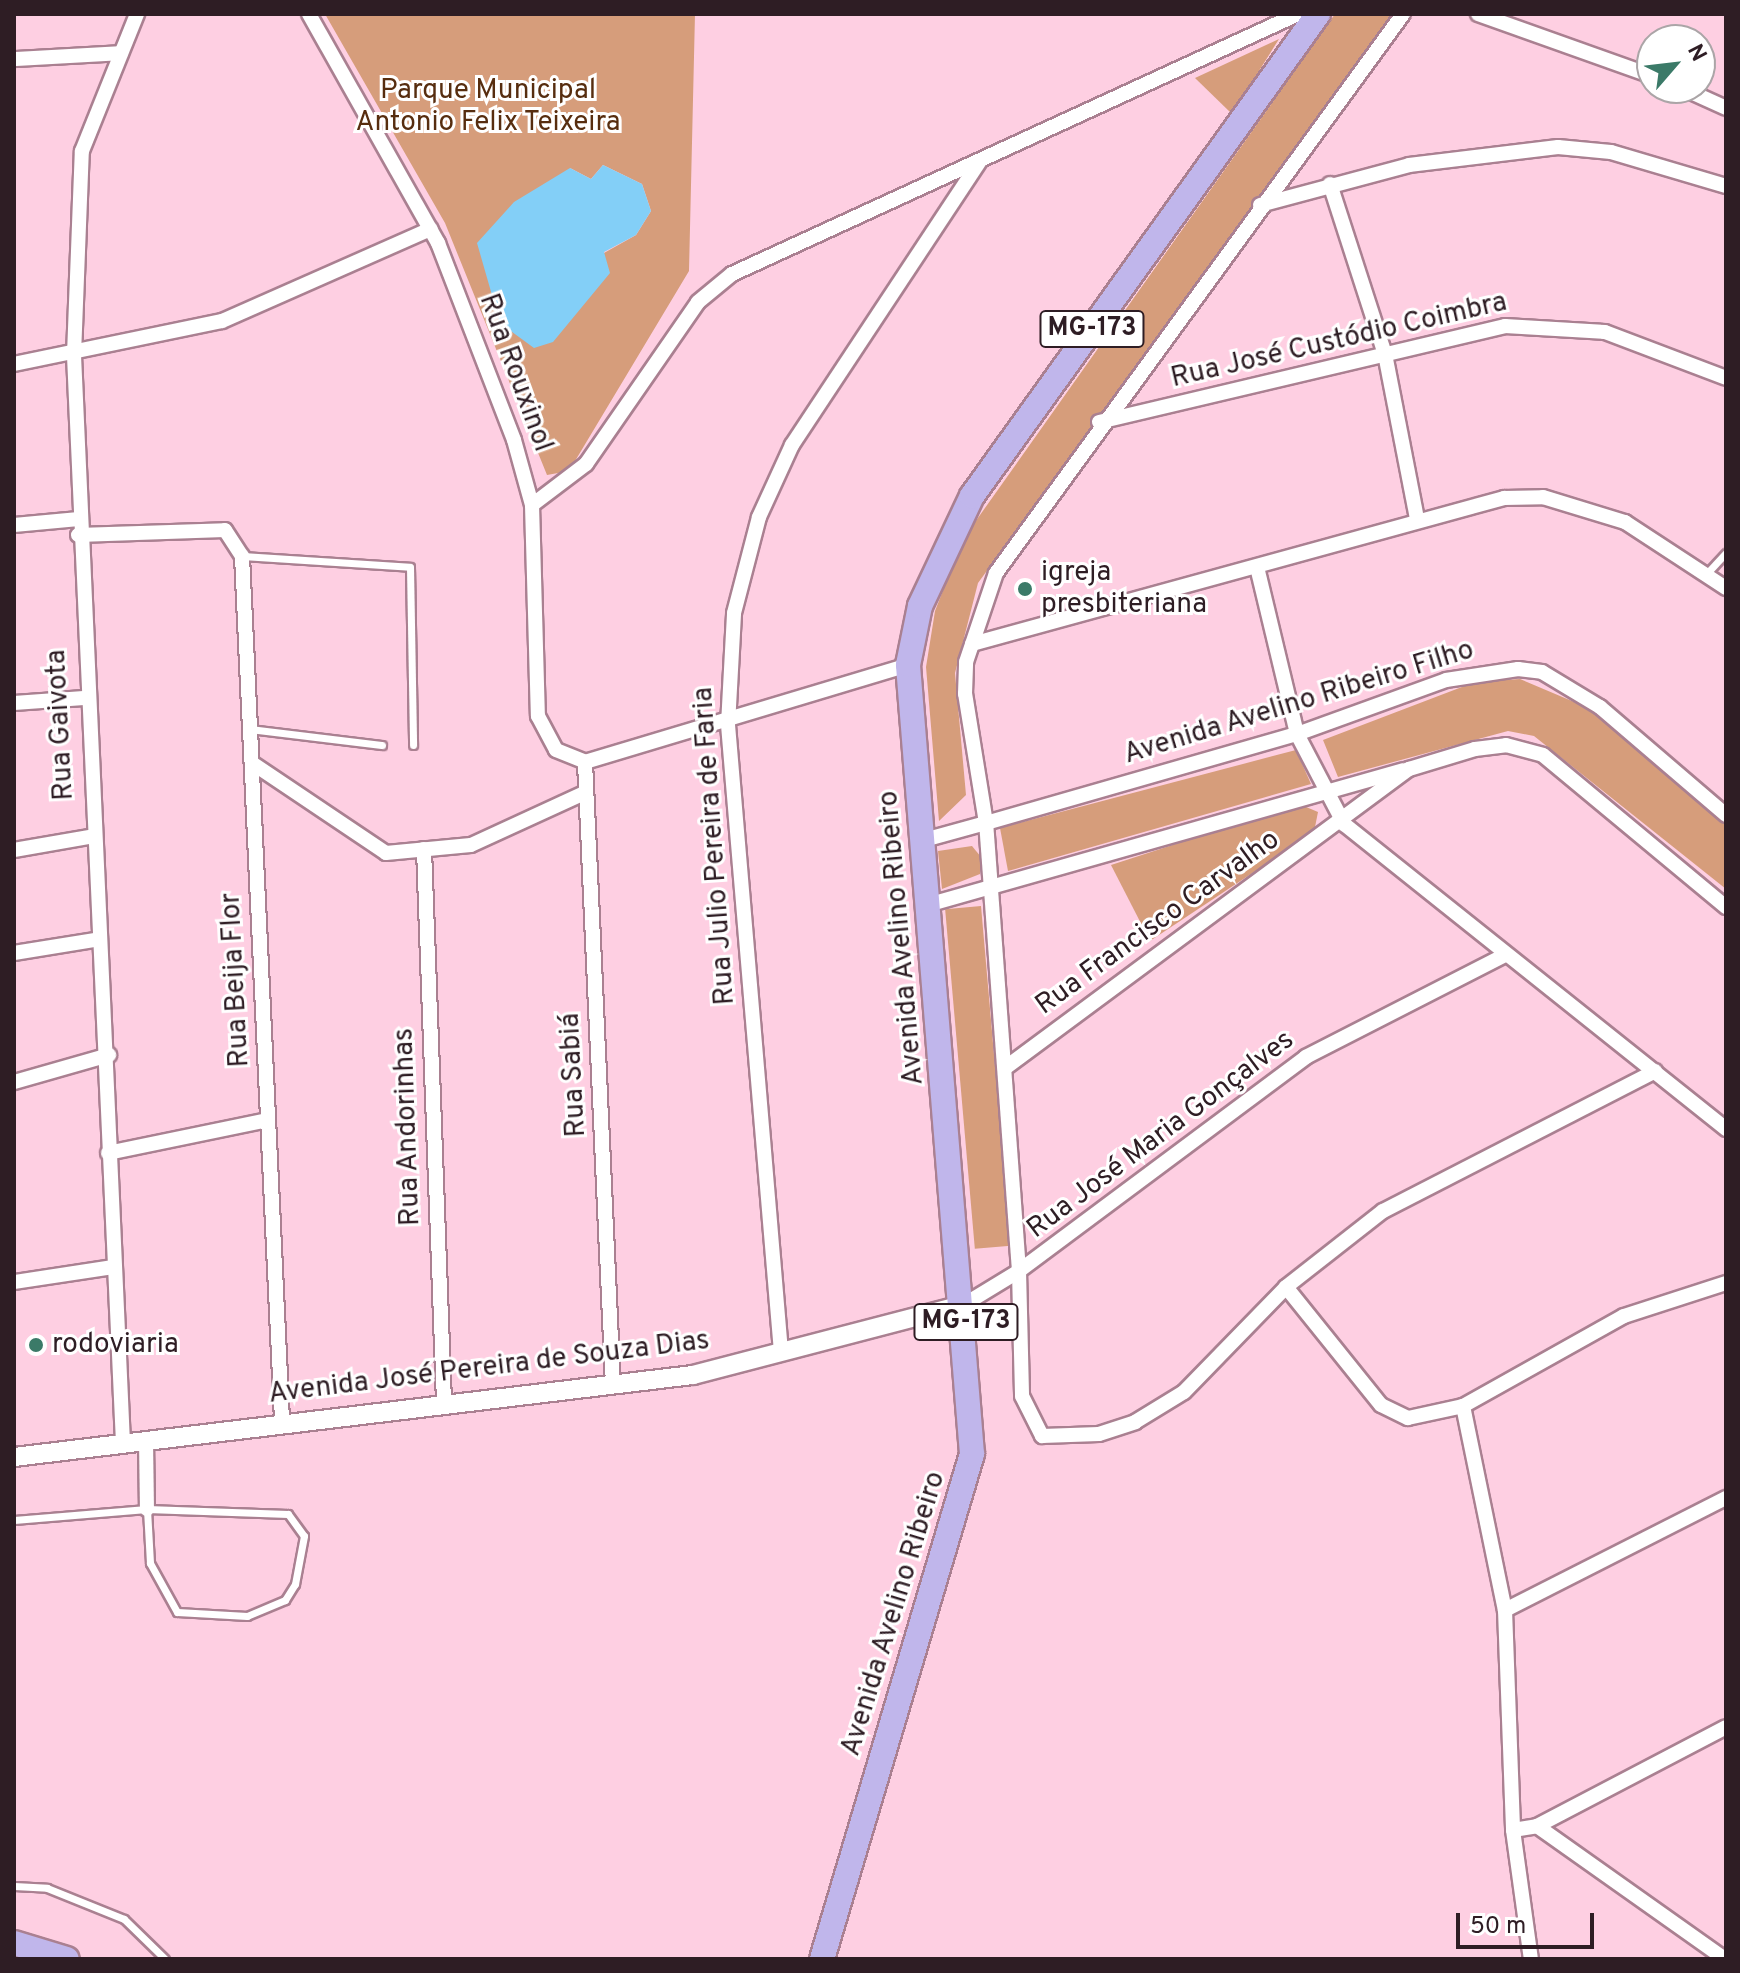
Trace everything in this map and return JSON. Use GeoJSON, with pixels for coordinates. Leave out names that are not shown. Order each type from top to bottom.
{"type":"FeatureCollection","features":[{"type":"Feature","properties":{"kind":"highway","name":"Avenida Avelino Ribeiro"},"geometry":{"type":"LineString","coordinates":[[822,1959],[961,1509],[974,1426],[908,665],[920,606],[972,496],[1318,14]]}},
{"type":"Feature","properties":{"kind":"highway"},"geometry":{"type":"LineString","coordinates":[[14,1943],[67,1959]]}},
{"type":"Feature","properties":{"kind":"street","name":"Rua Gaivota"},"geometry":{"type":"LineString","coordinates":[[123,1443],[108,1153],[109,1055],[84,698],[74,355],[82,151],[137,14]]}},
{"type":"Feature","properties":{"kind":"street","name":"Rua Rouxinol"},"geometry":{"type":"LineString","coordinates":[[309,14],[431,229],[514,440],[532,505],[538,716],[556,750],[585,762]]}},
{"type":"Feature","properties":{"kind":"street"},"geometry":{"type":"LineString","coordinates":[[532,505],[586,464],[698,302],[732,274],[1298,14]]}},
{"type":"Feature","properties":{"kind":"street","name":"MG-173"},"geometry":{"type":"LineString","coordinates":[[986,823],[965,694],[972,644],[996,573],[1099,422],[1403,14]]}},
{"type":"Feature","properties":{"kind":"street"},"geometry":{"type":"LineString","coordinates":[[1478,14],[1636,70]]}},
{"type":"Feature","properties":{"kind":"street"},"geometry":{"type":"LineString","coordinates":[[14,59],[121,53]]}},
{"type":"Feature","properties":{"kind":"street"},"geometry":{"type":"LineString","coordinates":[[1260,205],[1330,184],[1478,153],[1558,147],[1611,152],[1726,186]]}},
{"type":"Feature","properties":{"kind":"street","name":"Rua Julio Pereira de Faria"},"geometry":{"type":"LineString","coordinates":[[781,1352],[728,725],[734,613],[759,517],[828,386],[979,162]]}},
{"type":"Feature","properties":{"kind":"street"},"geometry":{"type":"LineString","coordinates":[[1330,184],[1385,354],[1417,518]]}},
{"type":"Feature","properties":{"kind":"street"},"geometry":{"type":"LineString","coordinates":[[14,364],[74,355],[222,321],[431,229]]}},
{"type":"Feature","properties":{"kind":"street","name":"Rua José Custódio Coimbra"},"geometry":{"type":"LineString","coordinates":[[1099,422],[1505,326],[1549,326],[1660,347],[1726,378]]}},
{"type":"Feature","properties":{"kind":"street"},"geometry":{"type":"LineString","coordinates":[[972,644],[1257,567],[1417,518],[1543,497],[1625,522],[1708,572],[1726,588]]}},
{"type":"Feature","properties":{"kind":"street"},"geometry":{"type":"LineString","coordinates":[[14,525],[79,527]]}},
{"type":"Feature","properties":{"kind":"street","name":"Rua Beija Flor"},"geometry":{"type":"LineString","coordinates":[[79,527],[225,530],[234,539],[242,556],[282,1421]]}},
{"type":"Feature","properties":{"kind":"street"},"geometry":{"type":"LineString","coordinates":[[1257,567],[1297,734],[1322,789],[1344,824],[1726,1129]]}},
{"type":"Feature","properties":{"kind":"street"},"geometry":{"type":"LineString","coordinates":[[585,762],[728,725],[908,665]]}},
{"type":"Feature","properties":{"kind":"street","name":"Avenida Avelino Ribeiro Filho"},"geometry":{"type":"LineString","coordinates":[[924,840],[1297,734],[1446,680],[1542,672],[1600,707],[1726,815]]}},
{"type":"Feature","properties":{"kind":"street"},"geometry":{"type":"LineString","coordinates":[[14,703],[84,698]]}},
{"type":"Feature","properties":{"kind":"street"},"geometry":{"type":"LineString","coordinates":[[927,905],[994,882],[1475,749],[1529,748],[1726,907]]}},
{"type":"Feature","properties":{"kind":"street","name":"Rua Sabiá"},"geometry":{"type":"LineString","coordinates":[[585,762],[582,794],[613,1386]]}},
{"type":"Feature","properties":{"kind":"street"},"geometry":{"type":"LineString","coordinates":[[252,763],[311,797],[372,850],[424,849],[493,838],[582,794]]}},
{"type":"Feature","properties":{"kind":"street"},"geometry":{"type":"LineString","coordinates":[[1344,824],[1409,769]]}},
{"type":"Feature","properties":{"kind":"street"},"geometry":{"type":"LineString","coordinates":[[986,823],[994,882],[1019,1271],[1022,1396],[1035,1431],[1051,1439],[1099,1434],[1160,1410],[1286,1287],[1383,1211],[1655,1071]]}},
{"type":"Feature","properties":{"kind":"street","name":"Rua Francisco Carvalho"},"geometry":{"type":"LineString","coordinates":[[1005,1068],[1171,939],[1344,824]]}},
{"type":"Feature","properties":{"kind":"street"},"geometry":{"type":"LineString","coordinates":[[14,850],[94,836]]}},
{"type":"Feature","properties":{"kind":"street","name":"Rua Andorinhas"},"geometry":{"type":"LineString","coordinates":[[424,849],[444,1403]]}},
{"type":"Feature","properties":{"kind":"street"},"geometry":{"type":"LineString","coordinates":[[14,953],[100,939]]}},
{"type":"Feature","properties":{"kind":"street","name":"Rua José Maria Gonçalves"},"geometry":{"type":"LineString","coordinates":[[965,1304],[1019,1271],[1306,1057],[1505,955]]}},
{"type":"Feature","properties":{"kind":"street"},"geometry":{"type":"LineString","coordinates":[[14,1082],[109,1055]]}},
{"type":"Feature","properties":{"kind":"street"},"geometry":{"type":"LineString","coordinates":[[108,1153],[268,1120]]}},
{"type":"Feature","properties":{"kind":"street"},"geometry":{"type":"LineString","coordinates":[[14,1282],[113,1267]]}},
{"type":"Feature","properties":{"kind":"street"},"geometry":{"type":"LineString","coordinates":[[1286,1287],[1389,1412],[1408,1418],[1463,1406],[1583,1335],[1676,1295],[1726,1283]]}},
{"type":"Feature","properties":{"kind":"street","name":"Avenida José Pereira de Souza Dias"},"geometry":{"type":"LineString","coordinates":[[14,1457],[282,1421],[613,1386],[781,1352],[965,1304]]}},
{"type":"Feature","properties":{"kind":"street"},"geometry":{"type":"LineString","coordinates":[[1463,1406],[1505,1610],[1513,1830],[1531,1959]]}},
{"type":"Feature","properties":{"kind":"street"},"geometry":{"type":"LineString","coordinates":[[146,1440],[147,1509]]}},
{"type":"Feature","properties":{"kind":"street"},"geometry":{"type":"LineString","coordinates":[[1505,1610],[1726,1498]]}},
{"type":"Feature","properties":{"kind":"street"},"geometry":{"type":"LineString","coordinates":[[1513,1830],[1537,1826],[1726,1727]]}},
{"type":"Feature","properties":{"kind":"street"},"geometry":{"type":"LineString","coordinates":[[1537,1826],[1725,1959]]}},
{"type":"Feature","properties":{"kind":"lane"},"geometry":{"type":"LineString","coordinates":[[1708,572],[1726,553]]}},
{"type":"Feature","properties":{"kind":"lane"},"geometry":{"type":"LineString","coordinates":[[242,556],[410,567],[413,745]]}},
{"type":"Feature","properties":{"kind":"lane"},"geometry":{"type":"LineString","coordinates":[[249,729],[382,745]]}},
{"type":"Feature","properties":{"kind":"lane"},"geometry":{"type":"LineString","coordinates":[[14,1520],[147,1509],[288,1514],[304,1536],[295,1584],[270,1610],[247,1616],[177,1612],[150,1563],[147,1509]]}},
{"type":"Feature","properties":{"kind":"lane"},"geometry":{"type":"LineString","coordinates":[[14,1886],[47,1888],[124,1919],[165,1959]]}},
{"type":"Feature","properties":{"kind":"green space","name":"Parque Municipal Antonio Felix Teixeira"},"geometry":{"type":"Polygon","coordinates":[[[325,14],[695,14],[689,271],[569,471],[547,475],[445,223],[325,14]],[[603,165],[591,179],[570,168],[604,253],[636,235],[651,211],[642,184],[603,165]]]}},
{"type":"Feature","properties":{"kind":"green space"},"geometry":{"type":"Polygon","coordinates":[[[1335,14],[1392,16],[978,583],[955,673],[966,795],[939,821],[926,667],[935,611],[963,539],[1335,14]]]}},
{"type":"Feature","properties":{"kind":"green space"},"geometry":{"type":"Polygon","coordinates":[[[1279,39],[1232,114],[1195,78],[1279,39]]]}},
{"type":"Feature","properties":{"kind":"green space"},"geometry":{"type":"Polygon","coordinates":[[[1520,679],[1586,707],[1726,825],[1726,889],[1534,736],[1508,731],[1338,777],[1323,740],[1475,682],[1520,679]]]}},
{"type":"Feature","properties":{"kind":"green space"},"geometry":{"type":"Polygon","coordinates":[[[1296,750],[1311,784],[1008,871],[1000,828],[1296,750]]]}},
{"type":"Feature","properties":{"kind":"green space"},"geometry":{"type":"Polygon","coordinates":[[[1299,804],[1318,812],[1314,832],[1150,941],[1111,865],[1299,804]]]}},
{"type":"Feature","properties":{"kind":"green space"},"geometry":{"type":"Polygon","coordinates":[[[972,846],[981,857],[980,874],[942,889],[938,851],[972,846]]]}},
{"type":"Feature","properties":{"kind":"green space"},"geometry":{"type":"Polygon","coordinates":[[[981,906],[1011,1246],[975,1249],[945,909],[981,906]]]}},
{"type":"Feature","properties":{"kind":"water"},"geometry":{"type":"Polygon","coordinates":[[[603,165],[642,184],[651,211],[636,235],[604,252],[610,273],[553,342],[534,348],[500,323],[477,243],[514,202],[570,168],[591,179],[603,165]]]}},
{"type":"Feature","properties":{"kind":"place","name":"igreja presbiteriana"},"geometry":{"type":"Point","coordinates":[1025,589]}},
{"type":"Feature","properties":{"kind":"place","name":"rodoviaria"},"geometry":{"type":"Point","coordinates":[36,1345]}}]}
